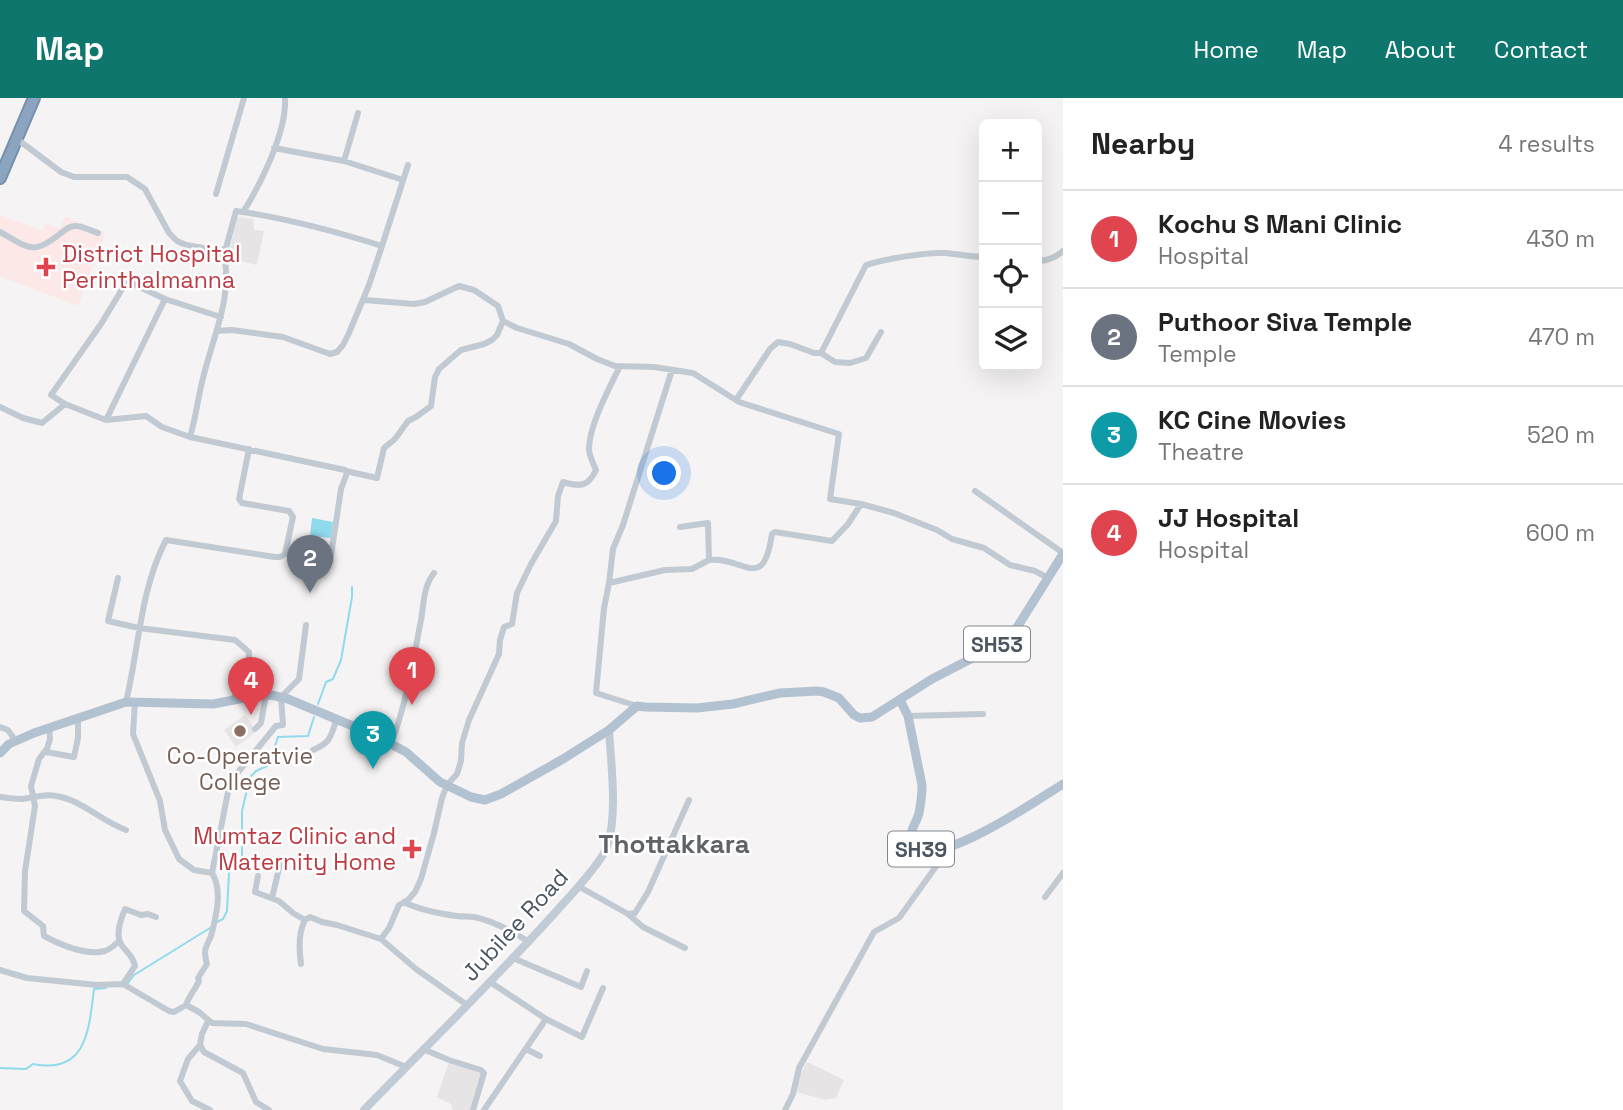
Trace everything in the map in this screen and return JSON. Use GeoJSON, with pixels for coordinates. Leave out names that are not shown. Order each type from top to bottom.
{"type":"FeatureCollection","features":[{"type":"Feature","properties":{"kind":"highway"},"geometry":{"type":"LineString","coordinates":[[0,178],[34,98]]}},
{"type":"Feature","properties":{"kind":"main road","name":"SH53"},"geometry":{"type":"LineString","coordinates":[[900,700],[932,679],[988,650],[1016,629],[1063,553]]}},
{"type":"Feature","properties":{"kind":"main road"},"geometry":{"type":"LineString","coordinates":[[0,752],[15,740],[131,701],[204,704],[266,695],[281,697],[391,744],[406,752],[431,775],[478,800],[493,798],[563,759],[609,730],[637,706],[697,708],[733,704],[780,693],[817,691],[839,698],[854,715],[866,719],[900,700]]}},
{"type":"Feature","properties":{"kind":"main road","name":"SH39"},"geometry":{"type":"LineString","coordinates":[[900,700],[908,716],[920,771],[922,796],[912,830],[912,843],[916,848],[939,849],[957,845],[1063,783]]}},
{"type":"Feature","properties":{"kind":"main road","name":"Jubilee Road"},"geometry":{"type":"LineString","coordinates":[[363,1110],[529,942],[606,851],[613,814],[609,730]]}},
{"type":"Feature","properties":{"kind":"street"},"geometry":{"type":"LineString","coordinates":[[216,194],[244,98]]}},
{"type":"Feature","properties":{"kind":"street"},"geometry":{"type":"LineString","coordinates":[[243,212],[257,190],[274,148],[285,98]]}},
{"type":"Feature","properties":{"kind":"street"},"geometry":{"type":"LineString","coordinates":[[344,161],[358,113]]}},
{"type":"Feature","properties":{"kind":"street"},"geometry":{"type":"LineString","coordinates":[[17,139],[61,172],[74,177],[127,177],[145,189],[169,233],[186,245],[220,251],[226,248],[236,211],[319,227],[382,246]]}},
{"type":"Feature","properties":{"kind":"street"},"geometry":{"type":"LineString","coordinates":[[274,148],[344,161],[403,180]]}},
{"type":"Feature","properties":{"kind":"street"},"geometry":{"type":"LineString","coordinates":[[217,331],[232,330],[283,337],[330,354],[334,353],[343,345],[364,300],[408,165]]}},
{"type":"Feature","properties":{"kind":"street"},"geometry":{"type":"LineString","coordinates":[[0,232],[25,246],[35,247],[45,246],[68,227],[76,226],[98,233]]}},
{"type":"Feature","properties":{"kind":"street"},"geometry":{"type":"LineString","coordinates":[[190,437],[203,376],[221,317],[226,269],[222,250]]}},
{"type":"Feature","properties":{"kind":"street"},"geometry":{"type":"LineString","coordinates":[[1042,261],[1056,257],[1063,251]]}},
{"type":"Feature","properties":{"kind":"street"},"geometry":{"type":"LineString","coordinates":[[821,353],[866,265],[882,260],[942,253],[979,257]]}},
{"type":"Feature","properties":{"kind":"street"},"geometry":{"type":"LineString","coordinates":[[221,317],[166,299],[127,281],[101,324],[51,395],[65,404],[106,420],[146,416],[162,427],[190,437],[377,478],[384,448],[395,439],[408,421],[431,406],[435,377],[439,369],[461,350],[492,340],[503,321],[498,306],[474,290],[459,286],[425,302],[414,304],[364,300]]}},
{"type":"Feature","properties":{"kind":"street"},"geometry":{"type":"LineString","coordinates":[[106,420],[166,299]]}},
{"type":"Feature","properties":{"kind":"street"},"geometry":{"type":"LineString","coordinates":[[503,321],[569,344],[615,366],[654,367],[693,373],[736,400],[839,434],[830,499],[861,503],[937,530],[952,539],[984,548],[1010,565],[1035,571],[1048,578]]}},
{"type":"Feature","properties":{"kind":"street"},"geometry":{"type":"LineString","coordinates":[[736,400],[770,349],[778,342],[821,353],[835,362],[850,363],[866,358],[881,332]]}},
{"type":"Feature","properties":{"kind":"street"},"geometry":{"type":"LineString","coordinates":[[381,939],[390,928],[400,905],[408,901],[415,892],[421,878],[442,798],[447,785],[457,774],[461,761],[468,720],[499,654],[504,627],[512,624],[517,593],[555,521],[563,482],[583,485],[591,480],[596,470],[588,450],[594,427],[620,366]]}},
{"type":"Feature","properties":{"kind":"street"},"geometry":{"type":"LineString","coordinates":[[637,706],[596,693],[604,608],[613,549],[672,370]]}},
{"type":"Feature","properties":{"kind":"street"},"geometry":{"type":"LineString","coordinates":[[0,407],[42,423],[65,404]]}},
{"type":"Feature","properties":{"kind":"street"},"geometry":{"type":"LineString","coordinates":[[212,873],[194,870],[178,859],[165,830],[160,801],[133,734],[131,701],[139,628],[150,581],[166,540],[275,557],[285,554],[293,517],[291,513],[242,503],[239,499],[249,449]]}},
{"type":"Feature","properties":{"kind":"street"},"geometry":{"type":"LineString","coordinates":[[330,562],[341,489],[347,473],[345,471]]}},
{"type":"Feature","properties":{"kind":"street"},"geometry":{"type":"LineString","coordinates":[[975,491],[1063,553]]}},
{"type":"Feature","properties":{"kind":"street"},"geometry":{"type":"LineString","coordinates":[[609,583],[665,570],[691,569],[709,560],[719,559],[753,569],[763,564],[768,555],[772,534],[830,542],[848,524],[861,503]]}},
{"type":"Feature","properties":{"kind":"street"},"geometry":{"type":"LineString","coordinates":[[680,527],[708,523],[709,560]]}},
{"type":"Feature","properties":{"kind":"street"},"geometry":{"type":"LineString","coordinates":[[391,744],[413,659],[424,596],[434,573]]}},
{"type":"Feature","properties":{"kind":"street"},"geometry":{"type":"LineString","coordinates":[[118,578],[108,621],[139,628],[235,640],[249,652],[247,672],[232,701]]}},
{"type":"Feature","properties":{"kind":"street"},"geometry":{"type":"LineString","coordinates":[[186,1006],[206,964],[205,953],[218,897],[217,881],[212,873],[230,782],[276,726],[283,725],[281,697],[299,679],[306,625]]}},
{"type":"Feature","properties":{"kind":"street"},"geometry":{"type":"LineString","coordinates":[[255,729],[261,723],[266,695]]}},
{"type":"Feature","properties":{"kind":"street"},"geometry":{"type":"LineString","coordinates":[[908,716],[983,714]]}},
{"type":"Feature","properties":{"kind":"street"},"geometry":{"type":"LineString","coordinates":[[46,752],[74,757],[78,718]]}},
{"type":"Feature","properties":{"kind":"street"},"geometry":{"type":"LineString","coordinates":[[313,750],[326,745],[337,719]]}},
{"type":"Feature","properties":{"kind":"street"},"geometry":{"type":"LineString","coordinates":[[0,727],[8,730],[15,740]]}},
{"type":"Feature","properties":{"kind":"street"},"geometry":{"type":"LineString","coordinates":[[49,728],[50,739],[46,752],[39,759],[31,786],[35,806],[25,871],[24,911],[43,926],[44,936],[70,947],[88,952],[107,950],[119,941]]}},
{"type":"Feature","properties":{"kind":"street"},"geometry":{"type":"LineString","coordinates":[[0,797],[19,799],[47,795],[67,799],[126,830]]}},
{"type":"Feature","properties":{"kind":"street"},"geometry":{"type":"LineString","coordinates":[[628,914],[635,913],[648,892],[689,800]]}},
{"type":"Feature","properties":{"kind":"street"},"geometry":{"type":"LineString","coordinates":[[785,1110],[793,1094],[799,1068],[874,932],[899,918],[940,861],[939,849]]}},
{"type":"Feature","properties":{"kind":"street"},"geometry":{"type":"LineString","coordinates":[[272,898],[281,860]]}},
{"type":"Feature","properties":{"kind":"street"},"geometry":{"type":"LineString","coordinates":[[1045,897],[1063,873]]}},
{"type":"Feature","properties":{"kind":"street"},"geometry":{"type":"LineString","coordinates":[[258,876],[255,892],[284,904],[293,914],[305,919],[310,917],[381,939],[416,969],[467,1005]]}},
{"type":"Feature","properties":{"kind":"street"},"geometry":{"type":"LineString","coordinates":[[578,886],[628,914],[643,927],[685,948]]}},
{"type":"Feature","properties":{"kind":"street"},"geometry":{"type":"LineString","coordinates":[[404,902],[422,909],[489,921],[529,942]]}},
{"type":"Feature","properties":{"kind":"street"},"geometry":{"type":"LineString","coordinates":[[123,984],[135,966],[133,957],[119,941],[118,927],[125,909],[156,917]]}},
{"type":"Feature","properties":{"kind":"street"},"geometry":{"type":"LineString","coordinates":[[301,964],[301,929],[305,919]]}},
{"type":"Feature","properties":{"kind":"street"},"geometry":{"type":"LineString","coordinates":[[513,958],[581,987],[587,971]]}},
{"type":"Feature","properties":{"kind":"street"},"geometry":{"type":"LineString","coordinates":[[0,971],[27,978],[97,985],[123,984],[169,1012],[186,1006]]}},
{"type":"Feature","properties":{"kind":"street"},"geometry":{"type":"LineString","coordinates":[[490,982],[546,1019],[582,1037],[603,988]]}},
{"type":"Feature","properties":{"kind":"street"},"geometry":{"type":"LineString","coordinates":[[186,1006],[212,1023],[246,1024],[323,1049],[377,1055],[406,1067]]}},
{"type":"Feature","properties":{"kind":"street"},"geometry":{"type":"LineString","coordinates":[[484,1110],[546,1019]]}},
{"type":"Feature","properties":{"kind":"street"},"geometry":{"type":"LineString","coordinates":[[208,1021],[200,1045],[188,1059],[180,1081],[192,1101],[210,1110]]}},
{"type":"Feature","properties":{"kind":"street"},"geometry":{"type":"LineString","coordinates":[[200,1045],[204,1052],[243,1073],[256,1102],[269,1110]]}},
{"type":"Feature","properties":{"kind":"street"},"geometry":{"type":"LineString","coordinates":[[423,1049],[484,1073],[473,1110]]}},
{"type":"Feature","properties":{"kind":"street"},"geometry":{"type":"LineString","coordinates":[[526,1049],[540,1056]]}},
{"type":"Feature","properties":{"kind":"shaded area","name":"District Hospital Perinthalmanna"},"geometry":{"type":"Polygon","coordinates":[[[0,215],[42,231],[45,224],[60,229],[65,217],[105,233],[78,306],[0,276],[0,215]]]}},
{"type":"Feature","properties":{"kind":"shaded area"},"geometry":{"type":"Polygon","coordinates":[[[237,217],[253,219],[254,230],[264,231],[257,265],[228,258],[237,217]]]}},
{"type":"Feature","properties":{"kind":"shaded area","name":"Co-Operatvie College"},"geometry":{"type":"Polygon","coordinates":[[[245,715],[257,731],[236,747],[224,730],[245,715]]]}},
{"type":"Feature","properties":{"kind":"shaded area"},"geometry":{"type":"Polygon","coordinates":[[[449,1062],[484,1073],[472,1110],[453,1110],[451,1104],[437,1097],[449,1062]]]}},
{"type":"Feature","properties":{"kind":"shaded area"},"geometry":{"type":"Polygon","coordinates":[[[807,1062],[844,1080],[836,1098],[826,1100],[796,1092],[807,1062]]]}},
{"type":"Feature","properties":{"kind":"water"},"geometry":{"type":"Polygon","coordinates":[[[312,518],[333,522],[331,538],[310,536],[312,518]]]}},
{"type":"Feature","properties":{"kind":"waterway"},"geometry":{"type":"LineString","coordinates":[[318,704],[326,682],[333,679],[341,660],[352,587]]}},
{"type":"Feature","properties":{"kind":"waterway"},"geometry":{"type":"LineString","coordinates":[[217,922],[223,919],[227,911],[229,873],[242,856],[242,811],[250,777],[267,766],[278,737],[308,736],[314,717]]}},
{"type":"Feature","properties":{"kind":"waterway"},"geometry":{"type":"LineString","coordinates":[[128,983],[134,975],[210,928]]}},
{"type":"Feature","properties":{"kind":"waterway"},"geometry":{"type":"LineString","coordinates":[[0,1068],[26,1069],[33,1064],[51,1066],[65,1063],[75,1056],[87,1033],[94,989],[106,988]]}},
{"type":"Feature","properties":{"kind":"place","name":"District Hospital Perinthalmanna"},"geometry":{"type":"Point","coordinates":[46,267]}},
{"type":"Feature","properties":{"kind":"place","name":"Puthoor Siva Temple"},"geometry":{"type":"Point","coordinates":[310,593]}},
{"type":"Feature","properties":{"kind":"place","name":"Kochu S Mani Clinic"},"geometry":{"type":"Point","coordinates":[412,705]}},
{"type":"Feature","properties":{"kind":"place","name":"JJ Hospital"},"geometry":{"type":"Point","coordinates":[251,715]}},
{"type":"Feature","properties":{"kind":"place","name":"Co-Operatvie College"},"geometry":{"type":"Point","coordinates":[240,731]}},
{"type":"Feature","properties":{"kind":"place","name":"KC Cine Movies"},"geometry":{"type":"Point","coordinates":[373,769]}},
{"type":"Feature","properties":{"kind":"place","name":"Mumtaz Clinic and Maternity Home"},"geometry":{"type":"Point","coordinates":[412,849]}},
{"type":"Feature","properties":{"kind":"district","name":"Thottakkara"},"geometry":{"type":"Point","coordinates":[674,844]}}]}
